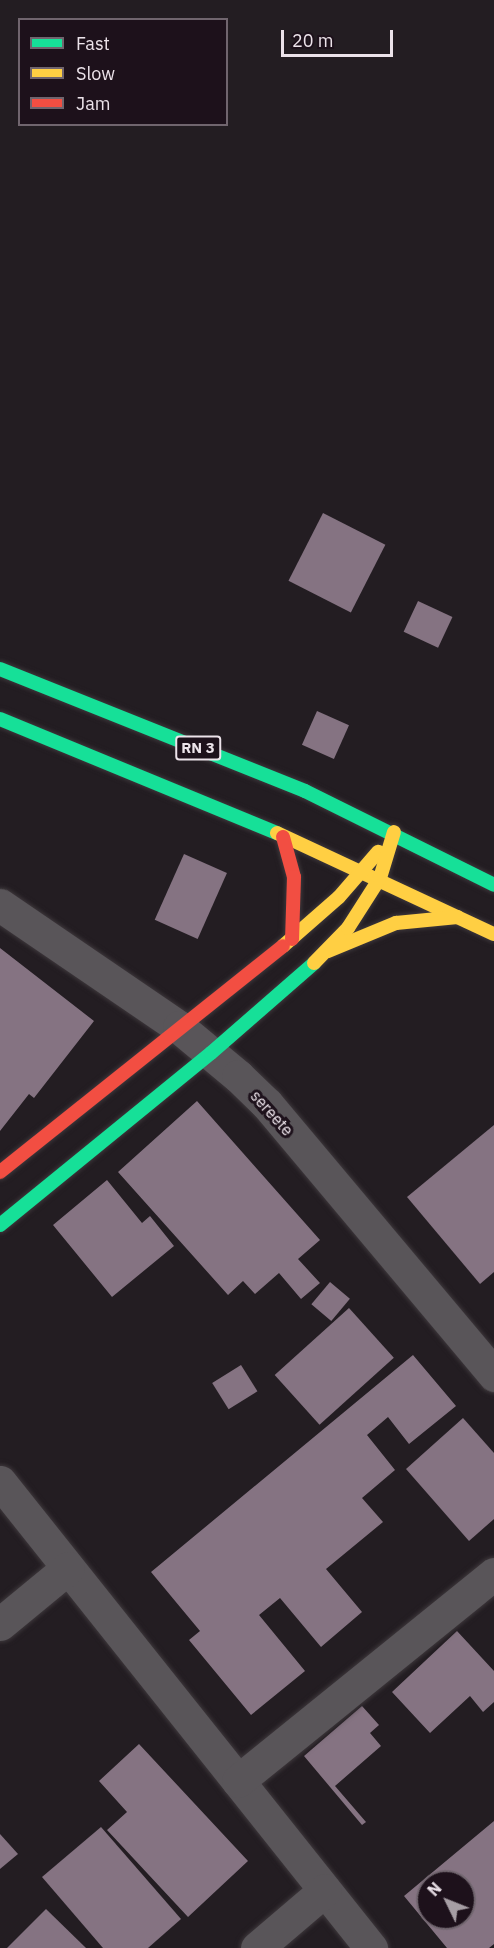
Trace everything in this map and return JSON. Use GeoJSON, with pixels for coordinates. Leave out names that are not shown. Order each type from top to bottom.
{"type":"FeatureCollection","features":[{"type":"Feature","properties":{"kind":"main road","name":"RN 3"},"geometry":{"type":"LineString","coordinates":[[0,669],[305,791],[394,832],[494,885]]}},
{"type":"Feature","properties":{"kind":"main road"},"geometry":{"type":"LineString","coordinates":[[0,719],[363,870],[494,934]]}},
{"type":"Feature","properties":{"kind":"main road"},"geometry":{"type":"LineString","coordinates":[[0,1172],[292,939],[363,870],[394,832]]}},
{"type":"Feature","properties":{"kind":"main road"},"geometry":{"type":"LineString","coordinates":[[0,1224],[211,1053],[328,951],[359,913],[380,878],[394,832]]}},
{"type":"Feature","properties":{"kind":"main road"},"geometry":{"type":"LineString","coordinates":[[283,837],[294,877],[292,939]]}},
{"type":"Feature","properties":{"kind":"main road"},"geometry":{"type":"LineString","coordinates":[[328,951],[396,923],[461,917]]}},
{"type":"Feature","properties":{"kind":"street","name":"sereete"},"geometry":{"type":"LineString","coordinates":[[0,905],[179,1028],[211,1053],[267,1104],[494,1376]]}},
{"type":"Feature","properties":{"kind":"street"},"geometry":{"type":"LineString","coordinates":[[0,1482],[371,1948]]}},
{"type":"Feature","properties":{"kind":"street"},"geometry":{"type":"LineString","coordinates":[[0,1624],[69,1568]]}},
{"type":"Feature","properties":{"kind":"street"},"geometry":{"type":"LineString","coordinates":[[238,1781],[494,1574]]}},
{"type":"Feature","properties":{"kind":"street"},"geometry":{"type":"LineString","coordinates":[[257,1948],[325,1890]]}},
{"type":"Feature","properties":{"kind":"building"},"geometry":{"type":"Polygon","coordinates":[[[323,513],[385,545],[351,612],[288,581],[323,513]]]}},
{"type":"Feature","properties":{"kind":"building"},"geometry":{"type":"Polygon","coordinates":[[[418,601],[452,617],[438,648],[404,632],[418,601]]]}},
{"type":"Feature","properties":{"kind":"building"},"geometry":{"type":"Polygon","coordinates":[[[317,711],[349,725],[334,759],[302,745],[317,711]]]}},
{"type":"Feature","properties":{"kind":"building"},"geometry":{"type":"Polygon","coordinates":[[[184,854],[227,873],[198,939],[155,920],[184,854]]]}},
{"type":"Feature","properties":{"kind":"building"},"geometry":{"type":"Polygon","coordinates":[[[0,948],[94,1021],[34,1098],[29,1094],[0,1131],[0,948]]]}},
{"type":"Feature","properties":{"kind":"building"},"geometry":{"type":"Polygon","coordinates":[[[197,1101],[320,1240],[298,1259],[320,1283],[301,1299],[279,1273],[255,1294],[243,1281],[228,1295],[118,1172],[197,1101]]]}},
{"type":"Feature","properties":{"kind":"building"},"geometry":{"type":"Polygon","coordinates":[[[494,1125],[494,1272],[480,1284],[407,1197],[494,1125]]]}},
{"type":"Feature","properties":{"kind":"building"},"geometry":{"type":"Polygon","coordinates":[[[107,1180],[142,1223],[150,1216],[174,1246],[112,1297],[53,1225],[107,1180]]]}},
{"type":"Feature","properties":{"kind":"building"},"geometry":{"type":"Polygon","coordinates":[[[330,1282],[350,1299],[331,1321],[311,1304],[330,1282]]]}},
{"type":"Feature","properties":{"kind":"building"},"geometry":{"type":"Polygon","coordinates":[[[349,1308],[394,1358],[320,1425],[275,1375],[349,1308]]]}},
{"type":"Feature","properties":{"kind":"building"},"geometry":{"type":"Polygon","coordinates":[[[413,1355],[456,1406],[409,1444],[388,1417],[367,1435],[395,1470],[362,1498],[383,1522],[326,1569],[362,1612],[321,1647],[280,1598],[259,1615],[305,1671],[251,1715],[189,1640],[200,1631],[151,1572],[413,1355]]]}},
{"type":"Feature","properties":{"kind":"building"},"geometry":{"type":"Polygon","coordinates":[[[241,1365],[257,1391],[229,1409],[212,1383],[241,1365]]]}},
{"type":"Feature","properties":{"kind":"building"},"geometry":{"type":"Polygon","coordinates":[[[463,1418],[494,1453],[494,1519],[469,1541],[406,1469],[463,1418]]]}},
{"type":"Feature","properties":{"kind":"building"},"geometry":{"type":"Polygon","coordinates":[[[457,1631],[494,1671],[494,1702],[483,1712],[470,1696],[430,1733],[392,1692],[457,1631]]]}},
{"type":"Feature","properties":{"kind":"building"},"geometry":{"type":"Polygon","coordinates":[[[362,1706],[379,1725],[370,1733],[381,1746],[335,1786],[366,1822],[362,1825],[304,1756],[362,1706]]]}},
{"type":"Feature","properties":{"kind":"building"},"geometry":{"type":"Polygon","coordinates":[[[139,1744],[248,1861],[188,1917],[107,1830],[127,1812],[99,1781],[139,1744]]]}},
{"type":"Feature","properties":{"kind":"building"},"geometry":{"type":"Polygon","coordinates":[[[494,1821],[494,1944],[489,1948],[447,1948],[432,1930],[476,1930],[476,1870],[435,1870],[494,1821]]]}},
{"type":"Feature","properties":{"kind":"building"},"geometry":{"type":"Polygon","coordinates":[[[101,1827],[181,1919],[148,1948],[103,1948],[42,1877],[101,1827]]]}},
{"type":"Feature","properties":{"kind":"building"},"geometry":{"type":"Polygon","coordinates":[[[0,1834],[18,1854],[0,1869],[0,1834]]]}},
{"type":"Feature","properties":{"kind":"building"},"geometry":{"type":"Polygon","coordinates":[[[416,1886],[416,1911],[404,1896],[416,1886]]]}},
{"type":"Feature","properties":{"kind":"building"},"geometry":{"type":"Polygon","coordinates":[[[46,1909],[86,1948],[7,1948],[46,1909]]]}},
{"type":"Feature","properties":{"kind":"traffic: fast"},"geometry":{"type":"LineString","coordinates":[[0,669],[305,791],[494,885]]}},
{"type":"Feature","properties":{"kind":"traffic: fast"},"geometry":{"type":"LineString","coordinates":[[0,719],[277,833]]}},
{"type":"Feature","properties":{"kind":"traffic: fast"},"geometry":{"type":"LineString","coordinates":[[0,1225],[211,1053],[314,963]]}},
{"type":"Feature","properties":{"kind":"traffic: slow"},"geometry":{"type":"LineString","coordinates":[[314,963],[348,928],[380,878],[394,832]]}},
{"type":"Feature","properties":{"kind":"traffic: slow"},"geometry":{"type":"LineString","coordinates":[[277,833],[494,934]]}},
{"type":"Feature","properties":{"kind":"traffic: slow"},"geometry":{"type":"LineString","coordinates":[[283,946],[339,897],[378,852]]}},
{"type":"Feature","properties":{"kind":"traffic: slow"},"geometry":{"type":"LineString","coordinates":[[328,951],[396,923],[458,917]]}},
{"type":"Feature","properties":{"kind":"traffic: jam"},"geometry":{"type":"LineString","coordinates":[[283,837],[294,877],[292,939]]}},
{"type":"Feature","properties":{"kind":"traffic: jam"},"geometry":{"type":"LineString","coordinates":[[0,1172],[283,946]]}}]}
